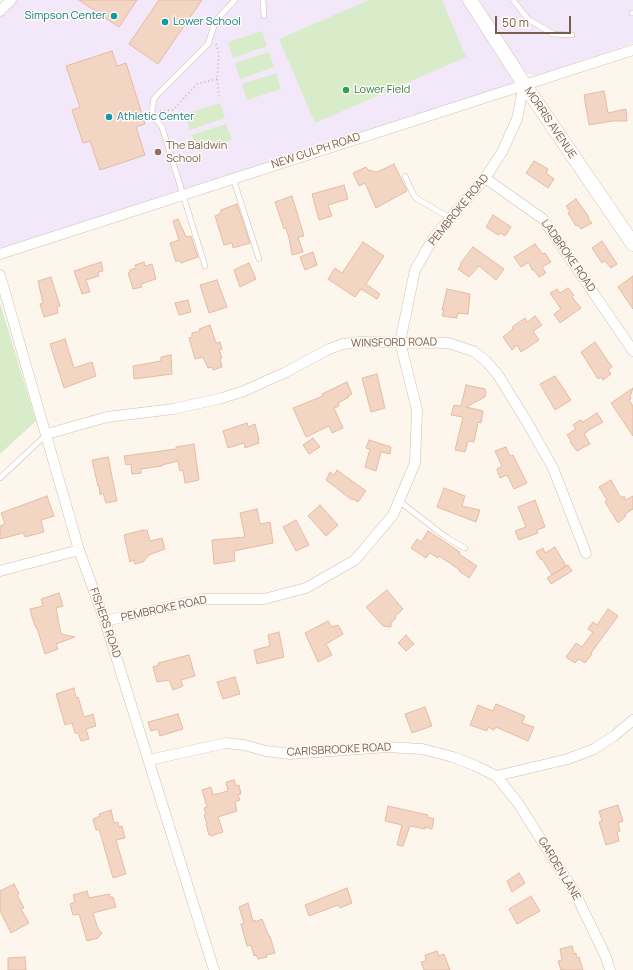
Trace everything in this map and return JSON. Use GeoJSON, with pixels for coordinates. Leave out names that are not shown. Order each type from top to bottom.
{"type":"FeatureCollection","features":[{"type":"Feature","properties":{"kind":"street"},"geometry":{"type":"LineString","coordinates":[[0,11],[11,0]]}},
{"type":"Feature","properties":{"kind":"street","name":"MORRIS AVENUE"},"geometry":{"type":"LineString","coordinates":[[470,0],[524,84],[633,244]]}},
{"type":"Feature","properties":{"kind":"street","name":"NEW GULPH ROAD"},"geometry":{"type":"LineString","coordinates":[[0,254],[633,50]]}},
{"type":"Feature","properties":{"kind":"street","name":"PEMBROKE ROAD"},"geometry":{"type":"LineString","coordinates":[[106,621],[203,599],[264,599],[306,588],[355,560],[393,515],[415,463],[417,410],[400,342],[415,270],[434,237],[485,178],[502,152],[518,119],[524,84]]}},
{"type":"Feature","properties":{"kind":"street","name":"LADBROKE ROAD"},"geometry":{"type":"LineString","coordinates":[[485,178],[543,219],[633,351]]}},
{"type":"Feature","properties":{"kind":"street","name":"FISHERS ROAD"},"geometry":{"type":"LineString","coordinates":[[0,275],[80,550],[106,621],[214,970]]}},
{"type":"Feature","properties":{"kind":"street","name":"WINSFORD ROAD"},"geometry":{"type":"LineString","coordinates":[[47,434],[106,416],[173,409],[222,398],[244,391],[284,373],[329,349],[343,344],[360,342],[448,343],[473,351],[486,361],[498,375],[553,468],[586,553]]}},
{"type":"Feature","properties":{"kind":"street"},"geometry":{"type":"LineString","coordinates":[[0,571],[80,550]]}},
{"type":"Feature","properties":{"kind":"street"},"geometry":{"type":"LineString","coordinates":[[496,776],[568,759],[594,749],[614,736],[633,720]]}},
{"type":"Feature","properties":{"kind":"street","name":"CARISBROOKE ROAD"},"geometry":{"type":"LineString","coordinates":[[150,760],[226,743],[290,754],[387,747],[422,749],[454,757],[496,776]]}},
{"type":"Feature","properties":{"kind":"street","name":"GARDEN LANE"},"geometry":{"type":"LineString","coordinates":[[496,776],[518,803],[575,893],[606,957],[610,970]]}},
{"type":"Feature","properties":{"kind":"lane"},"geometry":{"type":"LineString","coordinates":[[205,266],[184,194],[162,127],[154,117],[152,111],[158,94],[208,44],[216,20],[235,0]]}},
{"type":"Feature","properties":{"kind":"lane"},"geometry":{"type":"LineString","coordinates":[[263,0],[264,16]]}},
{"type":"Feature","properties":{"kind":"lane"},"geometry":{"type":"LineString","coordinates":[[512,0],[528,19],[553,34],[572,36]]}},
{"type":"Feature","properties":{"kind":"lane"},"geometry":{"type":"LineString","coordinates":[[405,176],[416,198],[450,218]]}},
{"type":"Feature","properties":{"kind":"lane"},"geometry":{"type":"LineString","coordinates":[[233,178],[259,259]]}},
{"type":"Feature","properties":{"kind":"lane"},"geometry":{"type":"LineString","coordinates":[[0,478],[47,434]]}},
{"type":"Feature","properties":{"kind":"lane"},"geometry":{"type":"LineString","coordinates":[[399,501],[447,538],[464,548]]}},
{"type":"Feature","properties":{"kind":"path"},"geometry":{"type":"LineString","coordinates":[[216,41],[219,54],[217,79],[219,96]]}},
{"type":"Feature","properties":{"kind":"path"},"geometry":{"type":"LineString","coordinates":[[160,111],[173,110],[197,84],[217,79]]}},
{"type":"Feature","properties":{"kind":"shaded area","name":"The Baldwin School"},"geometry":{"type":"Polygon","coordinates":[[[11,0],[470,0],[524,84],[0,254],[0,11],[11,0]]]}},
{"type":"Feature","properties":{"kind":"shaded area"},"geometry":{"type":"Polygon","coordinates":[[[477,0],[633,0],[633,43],[535,76],[523,71],[477,0]]]}},
{"type":"Feature","properties":{"kind":"green space","name":"Lower Field"},"geometry":{"type":"Polygon","coordinates":[[[369,0],[442,0],[466,57],[315,123],[279,39],[369,0]]]}},
{"type":"Feature","properties":{"kind":"green space"},"geometry":{"type":"Polygon","coordinates":[[[262,31],[267,46],[233,58],[228,42],[262,31]]]}},
{"type":"Feature","properties":{"kind":"green space"},"geometry":{"type":"Polygon","coordinates":[[[269,52],[274,67],[240,79],[235,63],[269,52]]]}},
{"type":"Feature","properties":{"kind":"green space"},"geometry":{"type":"Polygon","coordinates":[[[276,73],[281,89],[247,100],[242,84],[276,73]]]}},
{"type":"Feature","properties":{"kind":"green space"},"geometry":{"type":"Polygon","coordinates":[[[220,103],[225,118],[190,130],[185,114],[220,103]]]}},
{"type":"Feature","properties":{"kind":"green space"},"geometry":{"type":"Polygon","coordinates":[[[226,124],[232,140],[197,151],[192,135],[226,124]]]}},
{"type":"Feature","properties":{"kind":"green space"},"geometry":{"type":"Polygon","coordinates":[[[0,303],[36,421],[0,454],[0,303]]]}},
{"type":"Feature","properties":{"kind":"building","name":"Simpson Center"},"geometry":{"type":"Polygon","coordinates":[[[79,0],[137,0],[119,27],[79,0]]]}},
{"type":"Feature","properties":{"kind":"building","name":"Lower School"},"geometry":{"type":"Polygon","coordinates":[[[159,0],[202,0],[158,64],[129,44],[159,0]]]}},
{"type":"Feature","properties":{"kind":"building","name":"Athletic Center"},"geometry":{"type":"Polygon","coordinates":[[[112,51],[117,66],[126,63],[145,124],[136,127],[145,155],[100,170],[90,141],[83,143],[72,110],[80,107],[66,66],[112,51]]]}},
{"type":"Feature","properties":{"kind":"building"},"geometry":{"type":"Polygon","coordinates":[[[604,91],[608,113],[626,109],[627,121],[612,121],[589,125],[584,95],[604,91]]]}},
{"type":"Feature","properties":{"kind":"building"},"geometry":{"type":"Polygon","coordinates":[[[534,161],[548,169],[546,173],[554,179],[548,188],[526,173],[534,161]]]}},
{"type":"Feature","properties":{"kind":"building"},"geometry":{"type":"Polygon","coordinates":[[[394,164],[407,191],[376,208],[365,183],[359,186],[353,173],[366,167],[368,170],[377,172],[394,164]]]}},
{"type":"Feature","properties":{"kind":"building"},"geometry":{"type":"Polygon","coordinates":[[[344,185],[348,199],[328,205],[332,216],[319,220],[312,194],[344,185]]]}},
{"type":"Feature","properties":{"kind":"building"},"geometry":{"type":"Polygon","coordinates":[[[292,196],[304,236],[298,237],[303,252],[292,255],[286,228],[284,229],[275,202],[292,196]]]}},
{"type":"Feature","properties":{"kind":"building"},"geometry":{"type":"Polygon","coordinates":[[[576,199],[592,223],[581,229],[578,225],[576,226],[568,213],[570,212],[566,206],[576,199]]]}},
{"type":"Feature","properties":{"kind":"building"},"geometry":{"type":"Polygon","coordinates":[[[237,204],[250,243],[233,248],[232,243],[224,245],[215,216],[220,214],[221,210],[237,204]]]}},
{"type":"Feature","properties":{"kind":"building"},"geometry":{"type":"Polygon","coordinates":[[[493,215],[511,227],[505,236],[500,233],[498,235],[486,227],[493,215]]]}},
{"type":"Feature","properties":{"kind":"building"},"geometry":{"type":"Polygon","coordinates":[[[178,219],[186,237],[191,236],[198,257],[181,263],[179,260],[176,262],[170,243],[179,240],[173,221],[178,219]]]}},
{"type":"Feature","properties":{"kind":"building"},"geometry":{"type":"Polygon","coordinates":[[[602,241],[617,264],[611,268],[605,261],[602,263],[592,248],[602,241]]]}},
{"type":"Feature","properties":{"kind":"building"},"geometry":{"type":"Polygon","coordinates":[[[363,242],[384,256],[366,284],[380,294],[377,299],[361,289],[355,297],[328,279],[335,268],[342,273],[363,242]]]}},
{"type":"Feature","properties":{"kind":"building"},"geometry":{"type":"Polygon","coordinates":[[[535,244],[543,254],[545,253],[551,262],[542,267],[546,273],[539,277],[534,270],[532,270],[529,262],[521,267],[514,257],[535,244]]]}},
{"type":"Feature","properties":{"kind":"building"},"geometry":{"type":"Polygon","coordinates":[[[473,247],[504,269],[496,280],[479,266],[469,277],[458,269],[473,247]]]}},
{"type":"Feature","properties":{"kind":"building"},"geometry":{"type":"Polygon","coordinates":[[[313,252],[317,265],[305,270],[300,257],[313,252]]]}},
{"type":"Feature","properties":{"kind":"building"},"geometry":{"type":"Polygon","coordinates":[[[101,262],[103,271],[98,272],[99,276],[86,280],[90,292],[82,294],[74,271],[101,262]]]}},
{"type":"Feature","properties":{"kind":"building"},"geometry":{"type":"Polygon","coordinates":[[[144,262],[145,266],[152,264],[156,279],[141,284],[142,287],[133,289],[128,273],[130,270],[136,268],[135,265],[144,262]]]}},
{"type":"Feature","properties":{"kind":"building"},"geometry":{"type":"Polygon","coordinates":[[[249,263],[256,279],[240,287],[234,270],[249,263]]]}},
{"type":"Feature","properties":{"kind":"building"},"geometry":{"type":"Polygon","coordinates":[[[633,276],[633,309],[618,287],[633,276]]]}},
{"type":"Feature","properties":{"kind":"building"},"geometry":{"type":"Polygon","coordinates":[[[51,277],[60,306],[57,307],[58,313],[44,317],[40,304],[43,303],[38,281],[51,277]]]}},
{"type":"Feature","properties":{"kind":"building"},"geometry":{"type":"Polygon","coordinates":[[[217,280],[227,307],[209,313],[200,285],[217,280]]]}},
{"type":"Feature","properties":{"kind":"building"},"geometry":{"type":"Polygon","coordinates":[[[568,288],[574,295],[572,297],[581,308],[560,323],[554,314],[561,309],[550,293],[557,289],[560,293],[568,288]]]}},
{"type":"Feature","properties":{"kind":"building"},"geometry":{"type":"Polygon","coordinates":[[[447,289],[470,294],[468,314],[458,313],[457,318],[442,316],[447,289]]]}},
{"type":"Feature","properties":{"kind":"building"},"geometry":{"type":"Polygon","coordinates":[[[188,300],[191,312],[179,315],[175,303],[188,300]]]}},
{"type":"Feature","properties":{"kind":"building"},"geometry":{"type":"Polygon","coordinates":[[[535,316],[542,325],[533,331],[539,340],[521,352],[517,345],[512,350],[503,337],[513,329],[512,327],[525,318],[527,322],[535,316]]]}},
{"type":"Feature","properties":{"kind":"building"},"geometry":{"type":"Polygon","coordinates":[[[210,325],[216,343],[220,342],[222,349],[219,350],[222,358],[220,359],[222,367],[213,370],[212,367],[208,368],[203,357],[195,359],[189,338],[192,337],[192,333],[200,331],[199,329],[210,325]]]}},
{"type":"Feature","properties":{"kind":"building"},"geometry":{"type":"Polygon","coordinates":[[[65,339],[74,368],[92,362],[96,376],[64,388],[50,344],[65,339]]]}},
{"type":"Feature","properties":{"kind":"building"},"geometry":{"type":"Polygon","coordinates":[[[595,342],[612,367],[608,370],[611,374],[603,380],[601,377],[598,379],[581,352],[595,342]]]}},
{"type":"Feature","properties":{"kind":"building"},"geometry":{"type":"Polygon","coordinates":[[[171,355],[172,374],[134,379],[133,366],[161,361],[161,357],[171,355]]]}},
{"type":"Feature","properties":{"kind":"building"},"geometry":{"type":"Polygon","coordinates":[[[377,374],[385,408],[371,412],[362,378],[377,374]]]}},
{"type":"Feature","properties":{"kind":"building"},"geometry":{"type":"Polygon","coordinates":[[[555,376],[571,400],[555,410],[540,384],[555,376]]]}},
{"type":"Feature","properties":{"kind":"building"},"geometry":{"type":"Polygon","coordinates":[[[347,382],[352,394],[338,403],[339,406],[334,408],[343,428],[332,433],[329,426],[306,437],[293,408],[323,396],[322,394],[347,382]]]}},
{"type":"Feature","properties":{"kind":"building"},"geometry":{"type":"Polygon","coordinates":[[[466,385],[485,389],[486,392],[485,397],[466,407],[483,411],[481,423],[478,422],[474,442],[468,441],[465,452],[455,450],[463,417],[451,415],[454,405],[461,406],[466,385]]]}},
{"type":"Feature","properties":{"kind":"building"},"geometry":{"type":"Polygon","coordinates":[[[633,388],[630,397],[631,399],[629,400],[633,406],[633,436],[611,403],[633,388]]]}},
{"type":"Feature","properties":{"kind":"building"},"geometry":{"type":"Polygon","coordinates":[[[597,413],[603,422],[584,434],[590,444],[577,451],[567,435],[576,429],[573,425],[580,420],[583,422],[597,413]]]}},
{"type":"Feature","properties":{"kind":"building"},"geometry":{"type":"Polygon","coordinates":[[[247,423],[248,427],[255,424],[259,443],[245,448],[244,443],[228,448],[223,431],[247,423]]]}},
{"type":"Feature","properties":{"kind":"building"},"geometry":{"type":"Polygon","coordinates":[[[313,438],[320,447],[309,454],[303,445],[313,438]]]}},
{"type":"Feature","properties":{"kind":"building"},"geometry":{"type":"Polygon","coordinates":[[[369,440],[391,447],[390,454],[381,452],[376,471],[365,467],[370,449],[366,448],[369,440]]]}},
{"type":"Feature","properties":{"kind":"building"},"geometry":{"type":"Polygon","coordinates":[[[194,444],[199,480],[185,483],[183,470],[180,471],[178,461],[162,466],[141,469],[141,473],[132,474],[131,464],[126,465],[124,456],[176,449],[176,447],[194,444]]]}},
{"type":"Feature","properties":{"kind":"building"},"geometry":{"type":"Polygon","coordinates":[[[506,447],[510,456],[513,455],[527,483],[514,489],[507,475],[500,478],[497,469],[502,466],[495,451],[506,447]]]}},
{"type":"Feature","properties":{"kind":"building"},"geometry":{"type":"Polygon","coordinates":[[[108,457],[117,501],[106,503],[103,493],[100,495],[92,460],[108,457]]]}},
{"type":"Feature","properties":{"kind":"building"},"geometry":{"type":"Polygon","coordinates":[[[337,470],[366,491],[358,502],[353,499],[352,500],[326,480],[330,472],[334,475],[337,470]]]}},
{"type":"Feature","properties":{"kind":"building"},"geometry":{"type":"Polygon","coordinates":[[[611,480],[621,498],[624,496],[626,500],[633,496],[633,509],[625,514],[626,516],[618,523],[605,502],[607,500],[599,487],[611,480]]]}},
{"type":"Feature","properties":{"kind":"building"},"geometry":{"type":"Polygon","coordinates":[[[444,488],[465,496],[462,506],[480,510],[476,522],[437,507],[444,488]]]}},
{"type":"Feature","properties":{"kind":"building"},"geometry":{"type":"Polygon","coordinates":[[[47,496],[54,516],[41,520],[44,532],[25,537],[23,533],[0,539],[0,526],[5,524],[1,513],[47,496]]]}},
{"type":"Feature","properties":{"kind":"building"},"geometry":{"type":"Polygon","coordinates":[[[535,500],[545,527],[537,530],[538,533],[519,540],[515,531],[526,527],[518,507],[535,500]]]}},
{"type":"Feature","properties":{"kind":"building"},"geometry":{"type":"Polygon","coordinates":[[[320,505],[338,525],[326,536],[308,516],[320,505]]]}},
{"type":"Feature","properties":{"kind":"building"},"geometry":{"type":"Polygon","coordinates":[[[257,509],[260,524],[270,522],[273,543],[234,551],[235,561],[214,564],[212,540],[245,537],[240,513],[257,509]]]}},
{"type":"Feature","properties":{"kind":"building"},"geometry":{"type":"Polygon","coordinates":[[[296,520],[309,545],[296,551],[283,527],[296,520]]]}},
{"type":"Feature","properties":{"kind":"building"},"geometry":{"type":"Polygon","coordinates":[[[147,530],[150,541],[162,538],[165,549],[149,555],[143,562],[135,564],[134,560],[130,562],[124,535],[147,530]]]}},
{"type":"Feature","properties":{"kind":"building"},"geometry":{"type":"Polygon","coordinates":[[[428,531],[460,552],[459,554],[477,566],[469,578],[439,556],[438,558],[430,553],[426,558],[411,548],[417,539],[421,542],[428,531]]]}},
{"type":"Feature","properties":{"kind":"building"},"geometry":{"type":"Polygon","coordinates":[[[555,547],[566,566],[552,575],[536,552],[543,548],[545,553],[555,547]]]}},
{"type":"Feature","properties":{"kind":"building"},"geometry":{"type":"Polygon","coordinates":[[[568,565],[572,571],[551,584],[547,578],[568,565]]]}},
{"type":"Feature","properties":{"kind":"building"},"geometry":{"type":"Polygon","coordinates":[[[387,590],[403,609],[395,616],[396,618],[391,623],[391,627],[383,626],[366,607],[387,590]]]}},
{"type":"Feature","properties":{"kind":"building"},"geometry":{"type":"Polygon","coordinates":[[[59,593],[63,606],[56,608],[61,634],[75,637],[56,644],[58,649],[45,654],[30,609],[43,606],[41,599],[59,593]]]}},
{"type":"Feature","properties":{"kind":"building"},"geometry":{"type":"Polygon","coordinates":[[[608,609],[618,616],[585,663],[579,659],[575,663],[566,657],[576,643],[582,647],[593,632],[588,629],[593,622],[597,625],[608,609]]]}},
{"type":"Feature","properties":{"kind":"building"},"geometry":{"type":"Polygon","coordinates":[[[328,621],[332,627],[338,625],[343,634],[326,644],[332,655],[318,662],[305,633],[328,621]]]}},
{"type":"Feature","properties":{"kind":"building"},"geometry":{"type":"Polygon","coordinates":[[[279,632],[284,657],[257,664],[254,650],[270,646],[268,635],[279,632]]]}},
{"type":"Feature","properties":{"kind":"building"},"geometry":{"type":"Polygon","coordinates":[[[406,635],[414,644],[406,651],[398,643],[406,635]]]}},
{"type":"Feature","properties":{"kind":"building"},"geometry":{"type":"Polygon","coordinates":[[[189,655],[195,676],[181,680],[183,686],[173,690],[169,680],[157,682],[153,667],[159,665],[158,663],[189,655]]]}},
{"type":"Feature","properties":{"kind":"building"},"geometry":{"type":"Polygon","coordinates":[[[235,677],[240,694],[223,699],[217,682],[235,677]]]}},
{"type":"Feature","properties":{"kind":"building"},"geometry":{"type":"Polygon","coordinates":[[[74,688],[76,698],[78,697],[84,717],[93,714],[96,726],[86,729],[89,739],[81,741],[78,733],[75,733],[72,723],[65,725],[56,694],[74,688]]]}},
{"type":"Feature","properties":{"kind":"building"},"geometry":{"type":"Polygon","coordinates":[[[496,704],[525,716],[522,723],[534,727],[528,741],[496,727],[494,730],[488,727],[487,731],[470,725],[478,705],[493,711],[496,704]]]}},
{"type":"Feature","properties":{"kind":"building"},"geometry":{"type":"Polygon","coordinates":[[[425,707],[432,726],[412,733],[405,714],[425,707]]]}},
{"type":"Feature","properties":{"kind":"building"},"geometry":{"type":"Polygon","coordinates":[[[178,714],[183,729],[160,736],[158,729],[151,731],[148,722],[178,714]]]}},
{"type":"Feature","properties":{"kind":"building"},"geometry":{"type":"Polygon","coordinates":[[[234,780],[236,786],[239,785],[241,794],[238,795],[240,800],[235,802],[237,811],[218,817],[223,832],[211,836],[210,834],[209,835],[204,815],[206,814],[204,808],[207,807],[202,790],[211,787],[213,795],[228,791],[226,782],[234,780]]]}},
{"type":"Feature","properties":{"kind":"building"},"geometry":{"type":"Polygon","coordinates":[[[618,805],[623,821],[618,823],[620,831],[617,832],[619,841],[606,845],[599,822],[602,821],[599,811],[618,805]]]}},
{"type":"Feature","properties":{"kind":"building"},"geometry":{"type":"Polygon","coordinates":[[[388,806],[428,815],[427,817],[434,819],[432,829],[410,826],[403,846],[397,845],[402,825],[385,821],[388,806]]]}},
{"type":"Feature","properties":{"kind":"building"},"geometry":{"type":"Polygon","coordinates":[[[111,810],[114,823],[118,822],[119,827],[122,826],[125,838],[116,840],[126,874],[113,878],[99,829],[96,830],[93,819],[100,816],[99,814],[111,810]]]}},
{"type":"Feature","properties":{"kind":"building"},"geometry":{"type":"Polygon","coordinates":[[[519,873],[525,883],[512,892],[507,881],[519,873]]]}},
{"type":"Feature","properties":{"kind":"building"},"geometry":{"type":"Polygon","coordinates":[[[14,884],[19,894],[17,895],[24,908],[21,909],[29,923],[11,933],[0,911],[0,891],[14,884]]]}},
{"type":"Feature","properties":{"kind":"building"},"geometry":{"type":"Polygon","coordinates":[[[347,888],[352,903],[340,908],[338,905],[309,916],[305,905],[347,888]]]}},
{"type":"Feature","properties":{"kind":"building"},"geometry":{"type":"Polygon","coordinates":[[[87,891],[89,898],[109,894],[110,897],[113,897],[116,907],[93,913],[98,929],[102,933],[98,938],[87,941],[79,914],[73,915],[70,904],[75,902],[73,895],[87,891]]]}},
{"type":"Feature","properties":{"kind":"building"},"geometry":{"type":"Polygon","coordinates":[[[531,896],[540,911],[517,924],[509,909],[531,896]]]}},
{"type":"Feature","properties":{"kind":"building"},"geometry":{"type":"Polygon","coordinates":[[[248,903],[253,921],[255,920],[255,922],[262,919],[270,936],[275,953],[266,955],[267,957],[258,959],[256,955],[254,956],[251,945],[247,946],[241,924],[244,923],[239,907],[248,903]]]}},
{"type":"Feature","properties":{"kind":"building"},"geometry":{"type":"Polygon","coordinates":[[[572,946],[574,954],[576,953],[577,958],[579,957],[583,970],[561,970],[558,961],[562,960],[560,949],[572,946]]]}},
{"type":"Feature","properties":{"kind":"building"},"geometry":{"type":"Polygon","coordinates":[[[437,951],[439,956],[444,954],[450,970],[424,970],[421,962],[426,961],[425,955],[437,951]]]}},
{"type":"Feature","properties":{"kind":"building"},"geometry":{"type":"Polygon","coordinates":[[[25,957],[26,970],[8,970],[8,958],[25,957]]]}},
{"type":"Feature","properties":{"kind":"place","name":"Simpson Center"},"geometry":{"type":"Point","coordinates":[114,16]}},
{"type":"Feature","properties":{"kind":"place","name":"Lower School"},"geometry":{"type":"Point","coordinates":[165,22]}},
{"type":"Feature","properties":{"kind":"place","name":"Lower Field"},"geometry":{"type":"Point","coordinates":[346,90]}},
{"type":"Feature","properties":{"kind":"place","name":"Athletic Center"},"geometry":{"type":"Point","coordinates":[109,117]}},
{"type":"Feature","properties":{"kind":"place","name":"The Baldwin School"},"geometry":{"type":"Point","coordinates":[158,152]}}]}
